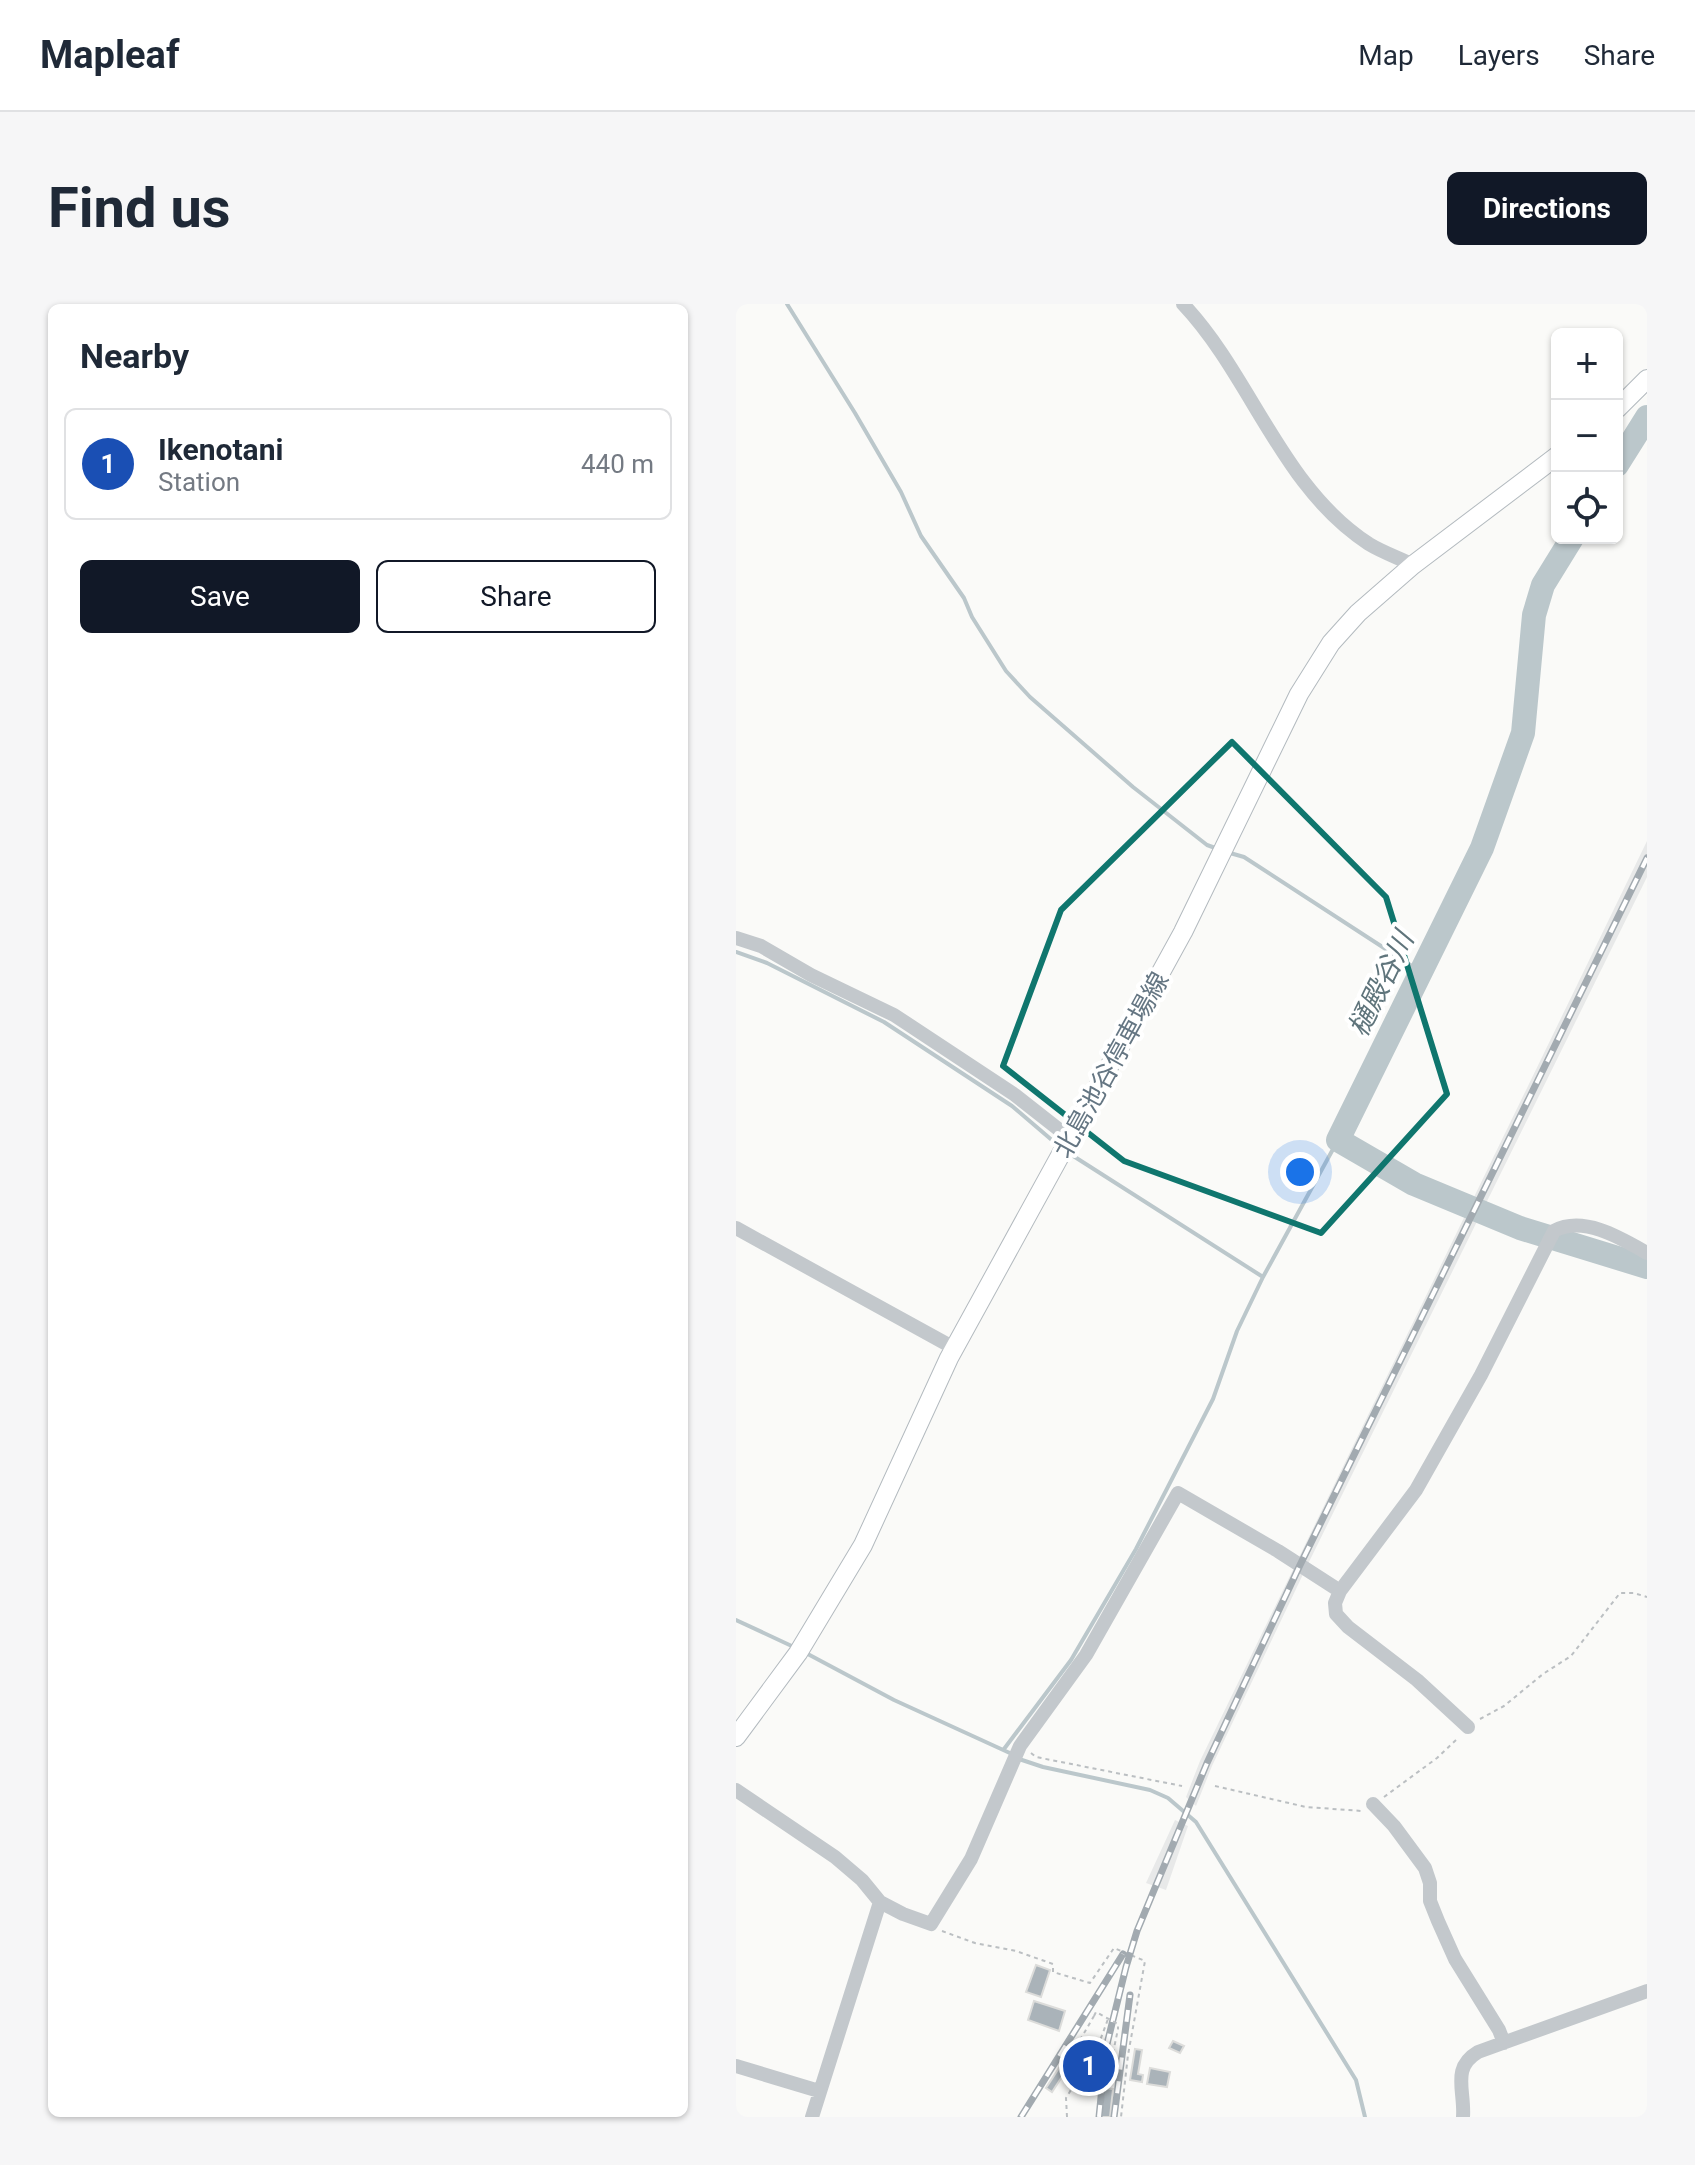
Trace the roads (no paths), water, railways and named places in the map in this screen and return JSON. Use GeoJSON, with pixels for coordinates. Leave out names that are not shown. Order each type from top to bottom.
{"type":"FeatureCollection","features":[{"type":"Feature","properties":{"kind":"main road"},"geometry":{"type":"LineString","coordinates":[[1623,403],[1647,379]]}},
{"type":"Feature","properties":{"kind":"main road","name":"北島池谷停車場線"},"geometry":{"type":"LineString","coordinates":[[736,1737],[798,1653],[848,1572],[954,1348],[1209,883],[1299,694],[1331,643],[1413,565],[1551,461]]}},
{"type":"Feature","properties":{"kind":"street"},"geometry":{"type":"LineString","coordinates":[[1183,304],[1223,356],[1295,471],[1346,527],[1371,545],[1413,565]]}},
{"type":"Feature","properties":{"kind":"street"},"geometry":{"type":"LineString","coordinates":[[736,938],[761,946],[811,975],[894,1015],[1015,1095],[1066,1147]]}},
{"type":"Feature","properties":{"kind":"street"},"geometry":{"type":"LineString","coordinates":[[1468,1727],[1417,1680],[1342,1620],[1336,1614],[1335,1603],[1340,1591],[1416,1490],[1481,1375],[1551,1236],[1573,1224],[1600,1230],[1647,1253]]}},
{"type":"Feature","properties":{"kind":"street"},"geometry":{"type":"LineString","coordinates":[[736,1228],[954,1348]]}},
{"type":"Feature","properties":{"kind":"street"},"geometry":{"type":"LineString","coordinates":[[736,1790],[835,1857],[862,1880],[880,1902],[931,1924],[971,1859],[1010,1763],[1086,1655],[1178,1493],[1340,1591]]}},
{"type":"Feature","properties":{"kind":"street"},"geometry":{"type":"LineString","coordinates":[[1373,1804],[1394,1826],[1425,1868],[1430,1883],[1430,1901],[1455,1959],[1504,2043]]}},
{"type":"Feature","properties":{"kind":"street"},"geometry":{"type":"LineString","coordinates":[[812,2117],[880,1902]]}},
{"type":"Feature","properties":{"kind":"street"},"geometry":{"type":"LineString","coordinates":[[1463,2117],[1461,2070],[1466,2059],[1647,1991]]}},
{"type":"Feature","properties":{"kind":"street"},"geometry":{"type":"LineString","coordinates":[[736,2066],[819,2091]]}},
{"type":"Feature","properties":{"kind":"waterway"},"geometry":{"type":"LineString","coordinates":[[787,304],[901,492],[921,536],[964,598],[972,617],[1006,671],[1030,697],[1133,787],[1207,845],[1218,849]]}},
{"type":"Feature","properties":{"kind":"waterway","name":"樋殿谷川"},"geometry":{"type":"LineString","coordinates":[[1623,455],[1647,417]]}},
{"type":"Feature","properties":{"kind":"waterway","name":"樋殿谷川"},"geometry":{"type":"LineString","coordinates":[[1568,544],[1543,585],[1534,615],[1523,733],[1482,848],[1338,1140],[1414,1184],[1520,1228],[1647,1267]]}},
{"type":"Feature","properties":{"kind":"waterway"},"geometry":{"type":"LineString","coordinates":[[1230,853],[1244,857],[1421,972]]}},
{"type":"Feature","properties":{"kind":"waterway"},"geometry":{"type":"LineString","coordinates":[[736,952],[767,963],[884,1022],[1012,1106],[1060,1147]]}},
{"type":"Feature","properties":{"kind":"waterway"},"geometry":{"type":"LineString","coordinates":[[1263,1277],[1338,1140]]}},
{"type":"Feature","properties":{"kind":"waterway"},"geometry":{"type":"LineString","coordinates":[[1004,1749],[1071,1660],[1136,1549],[1213,1399],[1237,1331],[1263,1277],[1067,1152]]}},
{"type":"Feature","properties":{"kind":"waterway"},"geometry":{"type":"LineString","coordinates":[[736,1620],[796,1648]]}},
{"type":"Feature","properties":{"kind":"waterway"},"geometry":{"type":"LineString","coordinates":[[804,1652],[894,1700],[1012,1754]]}},
{"type":"Feature","properties":{"kind":"waterway"},"geometry":{"type":"LineString","coordinates":[[1019,1759],[1150,1790],[1168,1798],[1196,1822],[1356,2080],[1365,2117]]}},
{"type":"Feature","properties":{"kind":"railway"},"geometry":{"type":"LineString","coordinates":[[1099,2117],[1106,2048],[1126,1967],[1137,1931],[1207,1763],[1300,1565],[1647,858]]}},
{"type":"Feature","properties":{"kind":"railway"},"geometry":{"type":"LineString","coordinates":[[1021,2117],[1123,1954]]}},
{"type":"Feature","properties":{"kind":"railway"},"geometry":{"type":"LineString","coordinates":[[1114,2117],[1130,1995]]}},
{"type":"Feature","properties":{"kind":"place","name":"Ikenotani"},"geometry":{"type":"Point","coordinates":[1089,2066]}}]}
